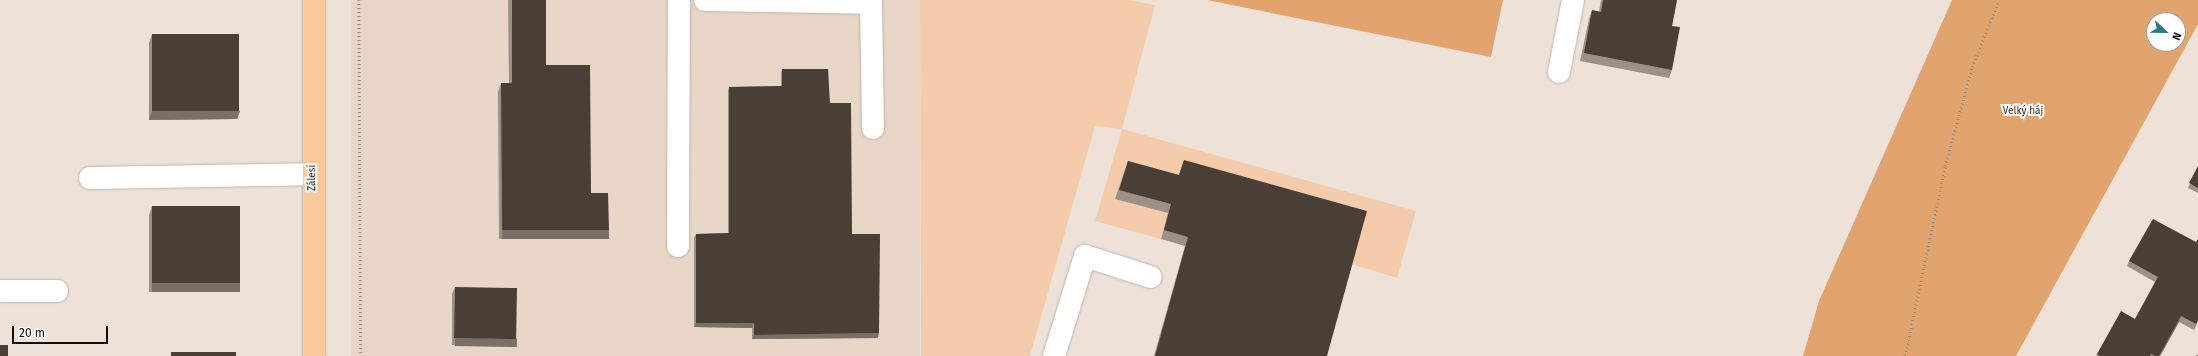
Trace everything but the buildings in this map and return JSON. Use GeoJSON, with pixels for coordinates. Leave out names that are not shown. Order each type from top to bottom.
{"type":"FeatureCollection","features":[{"type":"Feature","properties":{"kind":"main road","name":"Zálesí"},"geometry":{"type":"LineString","coordinates":[[314,0],[312,174],[314,356]]}},
{"type":"Feature","properties":{"kind":"lane"},"geometry":{"type":"LineString","coordinates":[[678,246],[679,0]]}},
{"type":"Feature","properties":{"kind":"lane"},"geometry":{"type":"LineString","coordinates":[[704,0],[871,3],[874,128]]}},
{"type":"Feature","properties":{"kind":"lane"},"geometry":{"type":"LineString","coordinates":[[1559,72],[1573,0]]}},
{"type":"Feature","properties":{"kind":"lane"},"geometry":{"type":"LineString","coordinates":[[90,178],[312,174]]}},
{"type":"Feature","properties":{"kind":"lane"},"geometry":{"type":"LineString","coordinates":[[1054,356],[1085,256],[1151,278]]}},
{"type":"Feature","properties":{"kind":"lane"},"geometry":{"type":"LineString","coordinates":[[0,291],[57,291]]}},
{"type":"Feature","properties":{"kind":"path"},"geometry":{"type":"LineString","coordinates":[[359,0],[361,356]]}},
{"type":"Feature","properties":{"kind":"path"},"geometry":{"type":"LineString","coordinates":[[1905,356],[1947,158],[1972,67],[1999,0]]}},
{"type":"Feature","properties":{"kind":"shaded area"},"geometry":{"type":"Polygon","coordinates":[[[351,0],[920,0],[920,356],[351,356],[351,0]]]}},
{"type":"Feature","properties":{"kind":"shaded area"},"geometry":{"type":"Polygon","coordinates":[[[920,0],[1128,0],[1155,5],[1122,129],[1095,126],[1030,356],[921,356],[920,0]]]}},
{"type":"Feature","properties":{"kind":"shaded area"},"geometry":{"type":"Polygon","coordinates":[[[1122,129],[1416,211],[1397,278],[1351,264],[1180,170],[1161,239],[1095,221],[1122,129]]]}},
{"type":"Feature","properties":{"kind":"green space"},"geometry":{"type":"Polygon","coordinates":[[[1207,0],[1503,0],[1491,57],[1207,0]]]}},
{"type":"Feature","properties":{"kind":"green space","name":"Velký háj"},"geometry":{"type":"Polygon","coordinates":[[[1952,0],[2198,0],[2198,24],[2186,46],[2186,12],[2146,12],[2146,52],[2183,52],[2016,356],[1803,356],[1819,301],[1952,0]]]}}]}
